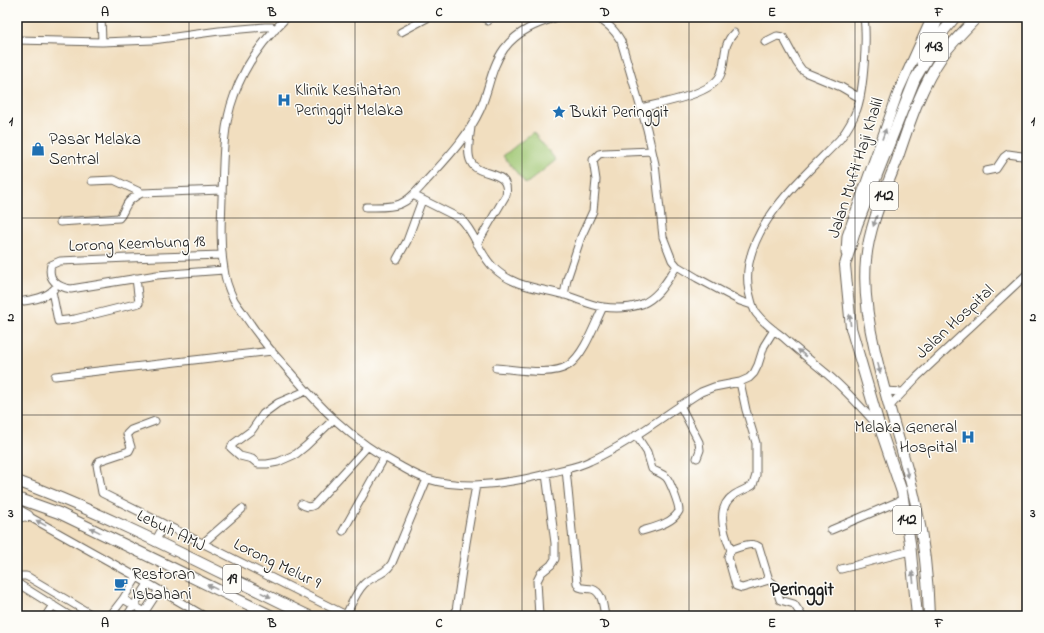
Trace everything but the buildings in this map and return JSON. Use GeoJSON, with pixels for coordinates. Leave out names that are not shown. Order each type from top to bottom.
{"type":"FeatureCollection","features":[{"type":"Feature","properties":{"kind":"highway","name":"143"},"geometry":{"type":"LineString","coordinates":[[915,79],[942,33],[955,17]]}},
{"type":"Feature","properties":{"kind":"highway","name":"143"},"geometry":{"type":"LineString","coordinates":[[928,80],[942,56],[956,38],[977,17]]}},
{"type":"Feature","properties":{"kind":"highway","name":"142"},"geometry":{"type":"LineString","coordinates":[[845,265],[857,225],[915,79]]}},
{"type":"Feature","properties":{"kind":"highway","name":"Jalan Mufti Haji Khalil"},"geometry":{"type":"LineString","coordinates":[[928,80],[912,114],[872,230],[866,258],[864,279],[868,317],[884,391],[912,489],[927,573],[929,616]]}},
{"type":"Feature","properties":{"kind":"highway","name":"Jalan Mufti Haji Khalil"},"geometry":{"type":"LineString","coordinates":[[845,265],[851,328],[880,428],[904,499],[916,616]]}},
{"type":"Feature","properties":{"kind":"highway","name":"Lebuh AMJ"},"geometry":{"type":"LineString","coordinates":[[17,481],[92,511],[309,616]]}},
{"type":"Feature","properties":{"kind":"highway","name":"Lebuh AMJ"},"geometry":{"type":"LineString","coordinates":[[17,498],[59,513],[272,616]]}},
{"type":"Feature","properties":{"kind":"highway"},"geometry":{"type":"LineString","coordinates":[[17,510],[28,516]]}},
{"type":"Feature","properties":{"kind":"main road","name":"Jalan Mufti Haji Khalil"},"geometry":{"type":"LineString","coordinates":[[845,265],[847,236],[858,203],[899,90],[932,17]]}},
{"type":"Feature","properties":{"kind":"main road","name":"142"},"geometry":{"type":"LineString","coordinates":[[915,79],[939,17]]}},
{"type":"Feature","properties":{"kind":"street"},"geometry":{"type":"LineString","coordinates":[[102,17],[102,42]]}},
{"type":"Feature","properties":{"kind":"street"},"geometry":{"type":"LineString","coordinates":[[286,17],[246,69],[233,98],[225,133],[222,190],[221,241],[224,270],[233,298],[252,326],[272,351],[333,420],[367,448],[412,473],[428,479],[448,483],[499,483],[566,469],[590,462],[636,435],[680,405],[707,389],[723,384],[740,382],[749,378],[754,373],[764,346],[774,330]]}},
{"type":"Feature","properties":{"kind":"street"},"geometry":{"type":"LineString","coordinates":[[401,32],[429,17]]}},
{"type":"Feature","properties":{"kind":"street"},"geometry":{"type":"LineString","coordinates":[[366,207],[399,204],[413,195],[457,147],[471,127],[480,109],[497,61],[504,49],[514,38],[526,29],[558,17]]}},
{"type":"Feature","properties":{"kind":"street"},"geometry":{"type":"LineString","coordinates":[[596,17],[616,31],[621,41],[652,151],[663,237],[668,253],[676,266],[740,301],[752,305]]}},
{"type":"Feature","properties":{"kind":"street"},"geometry":{"type":"LineString","coordinates":[[865,18],[865,47],[860,98],[852,119],[840,139],[770,215],[758,235],[751,255],[748,287],[752,305],[760,318],[829,375],[857,402],[880,428]]}},
{"type":"Feature","properties":{"kind":"street"},"geometry":{"type":"LineString","coordinates":[[17,40],[102,42],[153,40],[219,31],[265,27],[272,27],[275,30]]}},
{"type":"Feature","properties":{"kind":"street"},"geometry":{"type":"LineString","coordinates":[[641,108],[688,96],[702,91],[712,85],[720,77],[727,44],[734,33]]}},
{"type":"Feature","properties":{"kind":"street"},"geometry":{"type":"LineString","coordinates":[[765,42],[777,36],[782,37],[802,70],[841,87],[860,98]]}},
{"type":"Feature","properties":{"kind":"street"},"geometry":{"type":"LineString","coordinates":[[471,127],[469,152],[471,164],[476,168],[500,177],[507,189],[506,195],[477,244]]}},
{"type":"Feature","properties":{"kind":"street"},"geometry":{"type":"LineString","coordinates":[[564,295],[567,279],[581,237],[593,211],[596,180],[593,160],[599,154],[604,153],[652,151]]}},
{"type":"Feature","properties":{"kind":"street"},"geometry":{"type":"LineString","coordinates":[[986,171],[996,169],[1004,157],[1008,154],[1027,158]]}},
{"type":"Feature","properties":{"kind":"street"},"geometry":{"type":"LineString","coordinates":[[92,181],[114,180],[142,193]]}},
{"type":"Feature","properties":{"kind":"street"},"geometry":{"type":"LineString","coordinates":[[60,222],[119,218],[123,214],[127,204],[133,198],[142,193],[222,190]]}},
{"type":"Feature","properties":{"kind":"street"},"geometry":{"type":"LineString","coordinates":[[413,195],[461,219],[466,224],[484,257],[493,267],[503,276],[525,286],[564,295],[603,307],[632,307],[652,299],[658,293],[676,266]]}},
{"type":"Feature","properties":{"kind":"street"},"geometry":{"type":"LineString","coordinates":[[397,259],[408,241],[422,200]]}},
{"type":"Feature","properties":{"kind":"street","name":"Lorong Keembung 18"},"geometry":{"type":"LineString","coordinates":[[57,285],[53,280],[50,270],[51,265],[60,262],[222,255]]}},
{"type":"Feature","properties":{"kind":"street"},"geometry":{"type":"LineString","coordinates":[[17,302],[42,297],[52,291],[57,285],[62,288],[71,289],[157,275],[224,270]]}},
{"type":"Feature","properties":{"kind":"street","name":"Jalan Hospital"},"geometry":{"type":"LineString","coordinates":[[889,407],[917,377],[1027,274]]}},
{"type":"Feature","properties":{"kind":"street"},"geometry":{"type":"LineString","coordinates":[[52,291],[58,321],[75,319],[139,303],[136,278]]}},
{"type":"Feature","properties":{"kind":"street"},"geometry":{"type":"LineString","coordinates":[[496,368],[549,371],[568,366],[588,340],[603,307]]}},
{"type":"Feature","properties":{"kind":"street"},"geometry":{"type":"LineString","coordinates":[[54,376],[272,351]]}},
{"type":"Feature","properties":{"kind":"street"},"geometry":{"type":"LineString","coordinates":[[740,382],[746,410],[756,442],[756,475],[753,484],[733,496],[725,504],[723,515],[725,536],[731,550],[728,557],[736,586],[742,588],[769,580]]}},
{"type":"Feature","properties":{"kind":"street"},"geometry":{"type":"LineString","coordinates":[[306,391],[278,403],[263,414],[252,430],[233,444],[231,448],[240,456],[252,459],[258,464],[278,462],[296,454],[333,420]]}},
{"type":"Feature","properties":{"kind":"street"},"geometry":{"type":"LineString","coordinates":[[884,391],[903,392]]}},
{"type":"Feature","properties":{"kind":"street"},"geometry":{"type":"LineString","coordinates":[[680,405],[699,442],[700,450],[697,458]]}},
{"type":"Feature","properties":{"kind":"street","name":"Lorong Melur 9"},"geometry":{"type":"LineString","coordinates":[[155,421],[131,430],[127,434],[131,447],[129,451],[99,461],[97,465],[102,493],[347,616]]}},
{"type":"Feature","properties":{"kind":"street"},"geometry":{"type":"LineString","coordinates":[[636,435],[647,452],[652,469],[669,480],[678,503],[679,511],[668,521],[642,531]]}},
{"type":"Feature","properties":{"kind":"street"},"geometry":{"type":"LineString","coordinates":[[301,504],[306,507],[311,507],[314,505],[367,448]]}},
{"type":"Feature","properties":{"kind":"street"},"geometry":{"type":"LineString","coordinates":[[343,531],[384,458]]}},
{"type":"Feature","properties":{"kind":"street"},"geometry":{"type":"LineString","coordinates":[[566,469],[577,583],[579,587],[597,591],[601,596],[605,616]]}},
{"type":"Feature","properties":{"kind":"street"},"geometry":{"type":"LineString","coordinates":[[538,616],[538,581],[541,572],[551,566],[555,559],[555,543],[546,474]]}},
{"type":"Feature","properties":{"kind":"street"},"geometry":{"type":"LineString","coordinates":[[347,616],[364,584],[388,570],[428,479]]}},
{"type":"Feature","properties":{"kind":"street"},"geometry":{"type":"LineString","coordinates":[[456,611],[476,484]]}},
{"type":"Feature","properties":{"kind":"street"},"geometry":{"type":"LineString","coordinates":[[831,530],[904,499]]}},
{"type":"Feature","properties":{"kind":"street"},"geometry":{"type":"LineString","coordinates":[[202,544],[242,509]]}},
{"type":"Feature","properties":{"kind":"street"},"geometry":{"type":"LineString","coordinates":[[17,519],[28,516],[204,616]]}},
{"type":"Feature","properties":{"kind":"street"},"geometry":{"type":"LineString","coordinates":[[155,542],[164,525]]}},
{"type":"Feature","properties":{"kind":"street"},"geometry":{"type":"LineString","coordinates":[[731,550],[756,544],[761,552],[769,580],[775,584],[780,600],[794,604],[802,616]]}},
{"type":"Feature","properties":{"kind":"street"},"geometry":{"type":"LineString","coordinates":[[841,569],[910,551]]}},
{"type":"Feature","properties":{"kind":"street"},"geometry":{"type":"LineString","coordinates":[[17,579],[19,576],[30,578],[94,616]]}},
{"type":"Feature","properties":{"kind":"street"},"geometry":{"type":"LineString","coordinates":[[110,616],[137,577]]}},
{"type":"Feature","properties":{"kind":"street"},"geometry":{"type":"LineString","coordinates":[[17,583],[71,616],[77,606]]}},
{"type":"Feature","properties":{"kind":"street"},"geometry":{"type":"LineString","coordinates":[[127,616],[148,584]]}},
{"type":"Feature","properties":{"kind":"street"},"geometry":{"type":"LineString","coordinates":[[123,599],[143,614],[159,590]]}},
{"type":"Feature","properties":{"kind":"street"},"geometry":{"type":"LineString","coordinates":[[46,616],[53,605]]}},
{"type":"Feature","properties":{"kind":"green space"},"geometry":{"type":"Polygon","coordinates":[[[533,132],[556,160],[526,184],[503,156],[533,132]]]}},
{"type":"Feature","properties":{"kind":"place","name":"Klinik Kesihatan Peringgit Melaka"},"geometry":{"type":"Point","coordinates":[284,100]}},
{"type":"Feature","properties":{"kind":"place","name":"Bukit Peringgit"},"geometry":{"type":"Point","coordinates":[559,112]}},
{"type":"Feature","properties":{"kind":"place","name":"Pasar Melaka Sentral"},"geometry":{"type":"Point","coordinates":[38,149]}},
{"type":"Feature","properties":{"kind":"place","name":"Melaka General Hospital"},"geometry":{"type":"Point","coordinates":[968,437]}},
{"type":"Feature","properties":{"kind":"place","name":"Restoran Isbahani"},"geometry":{"type":"Point","coordinates":[121,584]}},
{"type":"Feature","properties":{"kind":"district","name":"Peringgit"},"geometry":{"type":"Point","coordinates":[802,590]}}]}
